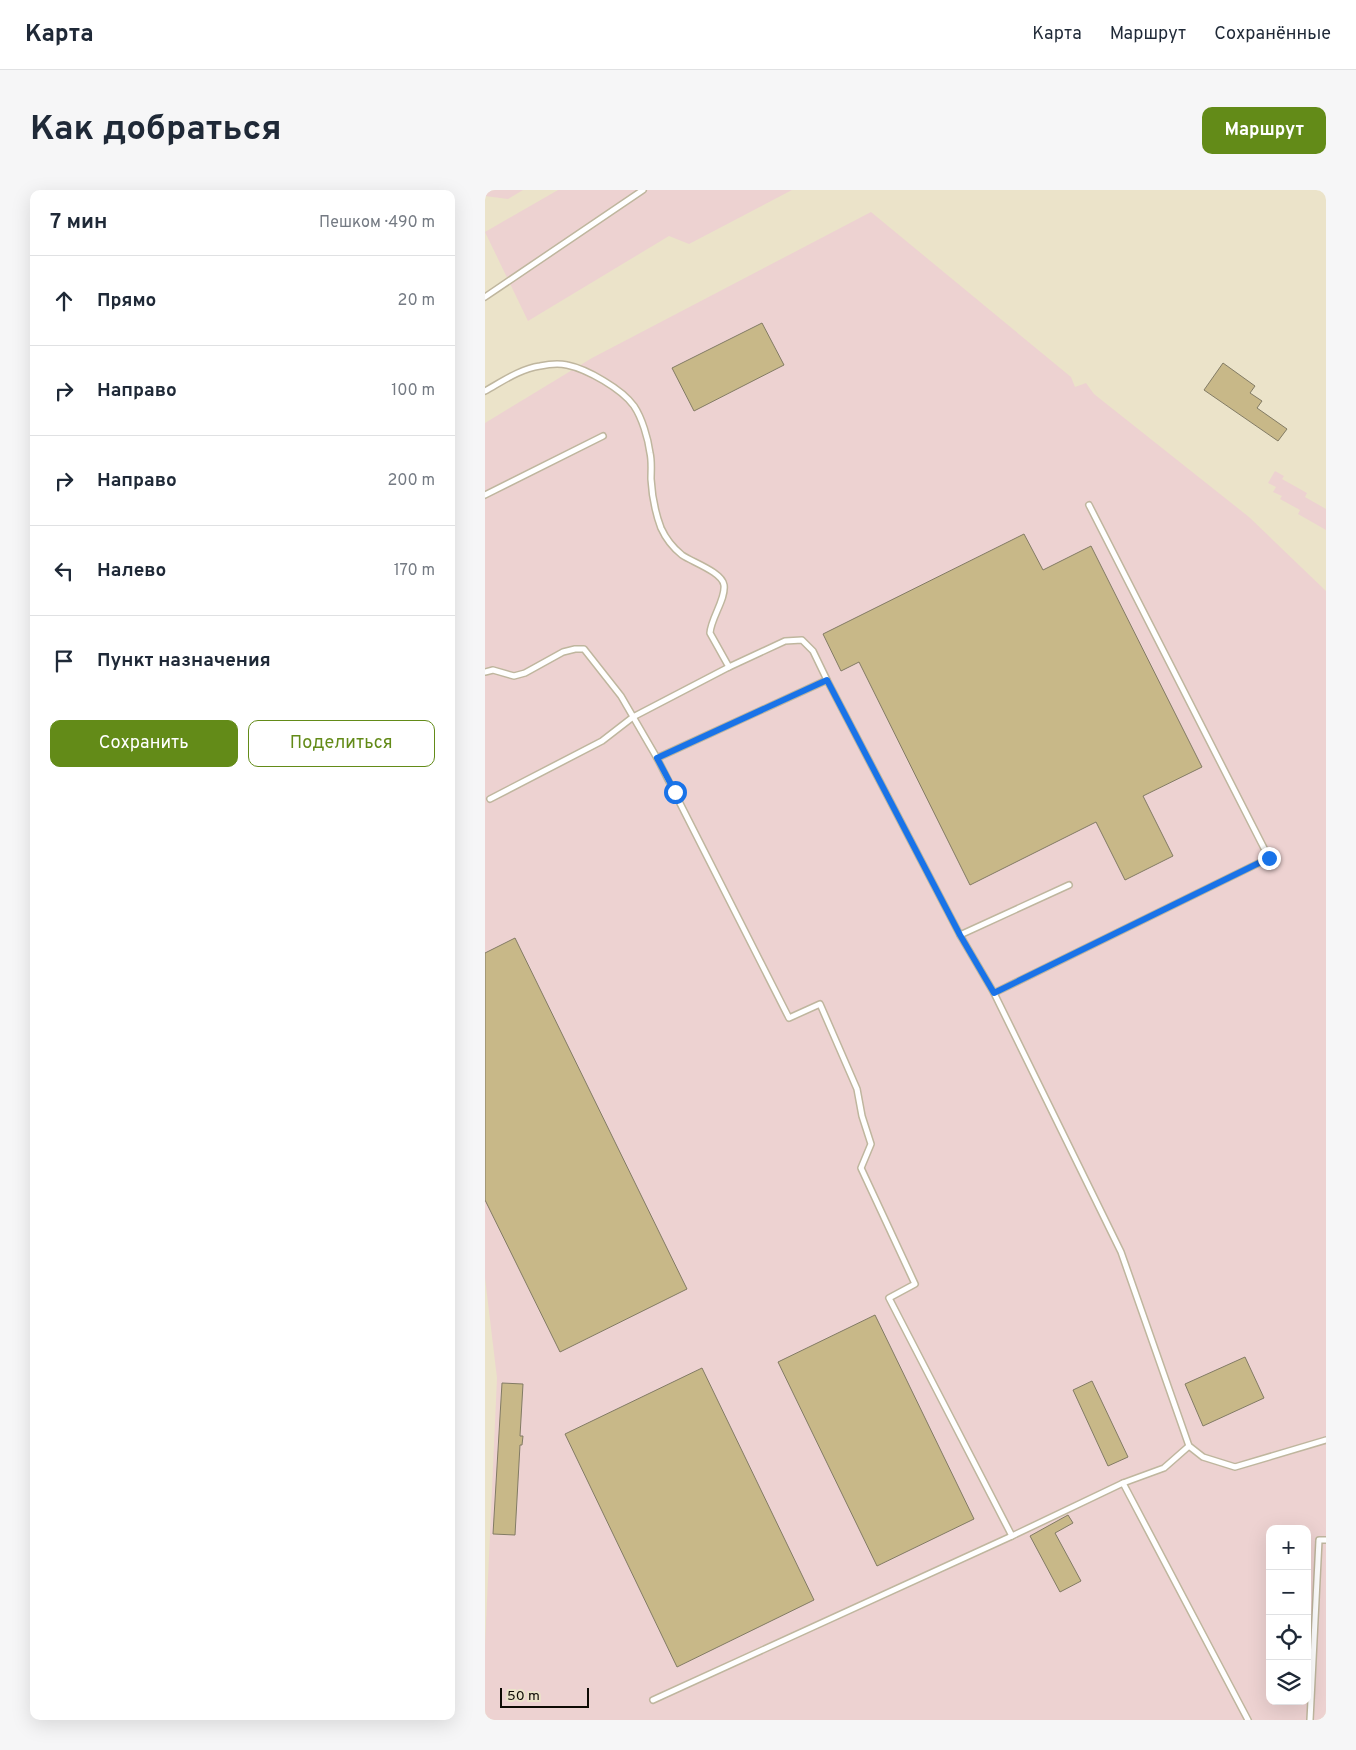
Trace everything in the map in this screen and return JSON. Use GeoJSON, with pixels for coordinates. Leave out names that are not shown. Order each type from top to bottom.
{"type":"FeatureCollection","features":[{"type":"Feature","properties":{"kind":"lane"},"geometry":{"type":"LineString","coordinates":[[485,297],[643,190]]}},
{"type":"Feature","properties":{"kind":"lane"},"geometry":{"type":"LineString","coordinates":[[485,390],[525,370],[539,366],[567,364],[613,386],[634,406],[642,424],[650,453],[652,493],[656,514],[666,540],[683,555],[718,576],[724,586],[710,633],[729,667]]}},
{"type":"Feature","properties":{"kind":"lane"},"geometry":{"type":"LineString","coordinates":[[485,495],[603,436]]}},
{"type":"Feature","properties":{"kind":"lane"},"geometry":{"type":"LineString","coordinates":[[994,993],[1269,858],[1089,505]]}},
{"type":"Feature","properties":{"kind":"lane"},"geometry":{"type":"LineString","coordinates":[[490,798],[603,741],[633,717],[729,667],[785,641],[802,640],[813,651],[960,935],[994,993],[1121,1252],[1189,1446],[1203,1457],[1235,1467],[1326,1440]]}},
{"type":"Feature","properties":{"kind":"lane"},"geometry":{"type":"LineString","coordinates":[[485,672],[493,670],[514,676],[525,674],[563,652],[575,648],[585,649],[605,674],[657,758],[789,1018],[820,1004],[857,1089],[862,1116],[871,1144],[861,1168],[915,1284],[889,1298],[1012,1536]]}},
{"type":"Feature","properties":{"kind":"lane"},"geometry":{"type":"LineString","coordinates":[[657,758],[827,680]]}},
{"type":"Feature","properties":{"kind":"lane"},"geometry":{"type":"LineString","coordinates":[[960,935],[1069,885]]}},
{"type":"Feature","properties":{"kind":"lane"},"geometry":{"type":"LineString","coordinates":[[653,1700],[1012,1536],[1123,1483],[1164,1468],[1189,1446]]}},
{"type":"Feature","properties":{"kind":"lane"},"geometry":{"type":"LineString","coordinates":[[1123,1483],[1248,1720]]}},
{"type":"Feature","properties":{"kind":"lane"},"geometry":{"type":"LineString","coordinates":[[1310,1720],[1319,1540],[1326,1540]]}},
{"type":"Feature","properties":{"kind":"shaded area"},"geometry":{"type":"Polygon","coordinates":[[[485,190],[523,190],[508,199],[485,196],[485,190]]]}},
{"type":"Feature","properties":{"kind":"shaded area"},"geometry":{"type":"Polygon","coordinates":[[[558,190],[792,190],[689,244],[669,236],[528,321],[485,232],[558,190]]]}},
{"type":"Feature","properties":{"kind":"shaded area"},"geometry":{"type":"Polygon","coordinates":[[[871,212],[1071,377],[1075,387],[1086,383],[1094,394],[1249,517],[1326,591],[1326,1720],[485,1720],[485,1645],[497,1378],[485,1278],[485,423],[592,358],[871,212]]]}},
{"type":"Feature","properties":{"kind":"shaded area"},"geometry":{"type":"Polygon","coordinates":[[[1275,471],[1284,476],[1282,479],[1307,493],[1305,497],[1326,509],[1326,530],[1298,514],[1300,510],[1280,499],[1282,496],[1273,492],[1276,487],[1268,483],[1275,471]]]}},
{"type":"Feature","properties":{"kind":"building"},"geometry":{"type":"Polygon","coordinates":[[[762,323],[784,365],[694,411],[672,368],[762,323]]]}},
{"type":"Feature","properties":{"kind":"building"},"geometry":{"type":"Polygon","coordinates":[[[1223,363],[1255,386],[1250,393],[1262,401],[1257,408],[1287,429],[1278,441],[1204,390],[1223,363]]]}},
{"type":"Feature","properties":{"kind":"building"},"geometry":{"type":"Polygon","coordinates":[[[1024,534],[1043,570],[1091,546],[1202,767],[1143,796],[1173,856],[1125,880],[1096,822],[970,885],[859,662],[841,671],[823,634],[1024,534]]]}},
{"type":"Feature","properties":{"kind":"building"},"geometry":{"type":"Polygon","coordinates":[[[515,938],[687,1289],[560,1352],[485,1200],[485,953],[515,938]]]}},
{"type":"Feature","properties":{"kind":"building"},"geometry":{"type":"Polygon","coordinates":[[[875,1315],[974,1519],[877,1566],[778,1362],[875,1315]]]}},
{"type":"Feature","properties":{"kind":"building"},"geometry":{"type":"Polygon","coordinates":[[[1245,1357],[1264,1398],[1203,1426],[1185,1384],[1245,1357]]]}},
{"type":"Feature","properties":{"kind":"building"},"geometry":{"type":"Polygon","coordinates":[[[702,1368],[814,1600],[677,1667],[565,1434],[702,1368]]]}},
{"type":"Feature","properties":{"kind":"building"},"geometry":{"type":"Polygon","coordinates":[[[1092,1381],[1128,1457],[1108,1466],[1073,1390],[1092,1381]]]}},
{"type":"Feature","properties":{"kind":"building"},"geometry":{"type":"Polygon","coordinates":[[[502,1383],[523,1384],[520,1436],[523,1436],[522,1445],[520,1445],[515,1535],[493,1534],[502,1383]]]}},
{"type":"Feature","properties":{"kind":"building"},"geometry":{"type":"Polygon","coordinates":[[[1068,1515],[1073,1523],[1055,1533],[1081,1581],[1060,1592],[1030,1536],[1068,1515]]]}},
{"type":"Feature","properties":{"kind":"route"},"geometry":{"type":"LineString","coordinates":[[675,792],[657,758],[827,680],[960,935],[994,993],[1269,858]]}}]}
